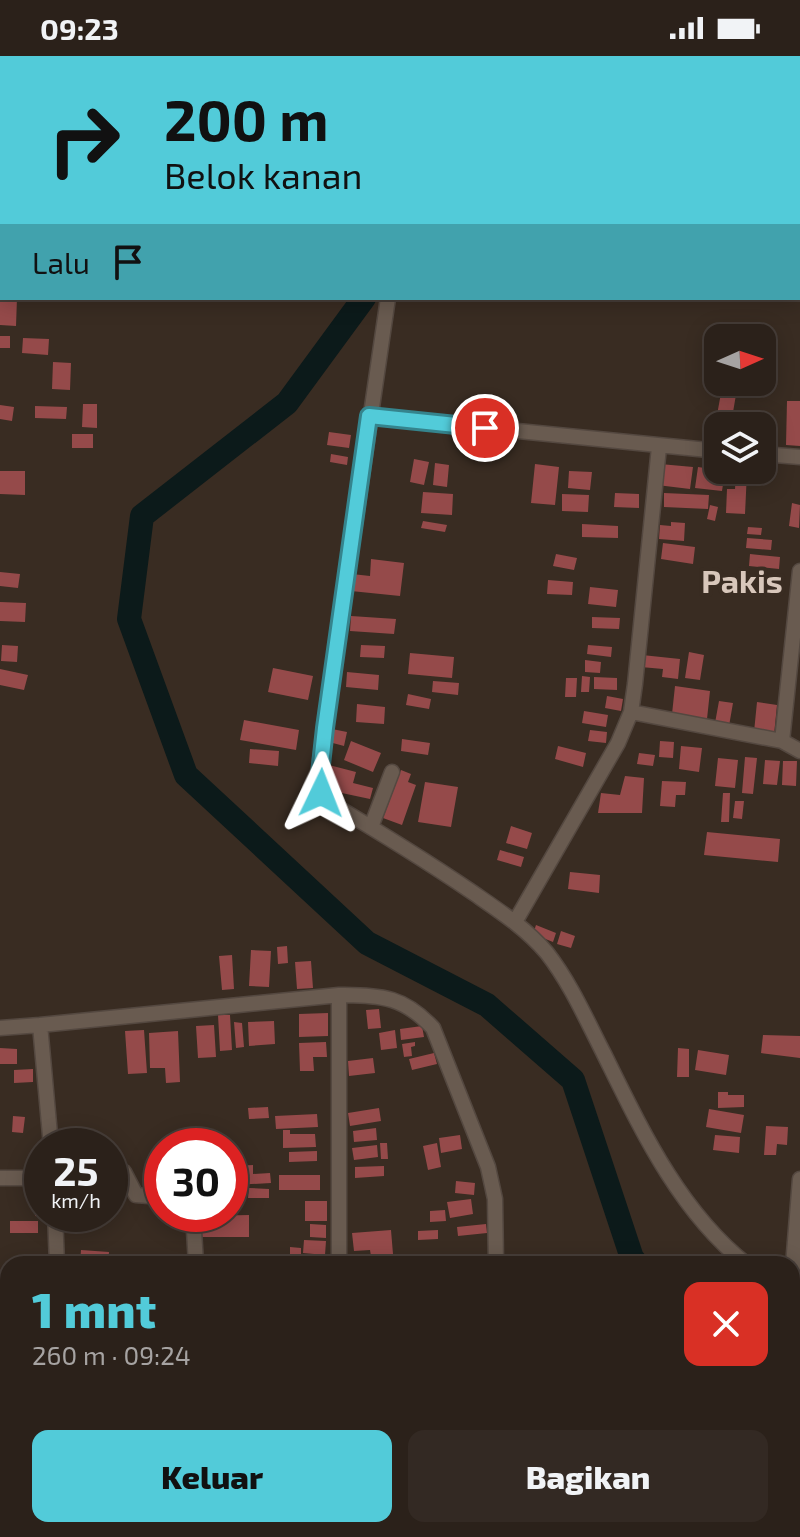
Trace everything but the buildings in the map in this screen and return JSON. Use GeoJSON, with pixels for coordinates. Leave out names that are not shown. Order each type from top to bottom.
{"type":"FeatureCollection","features":[{"type":"Feature","properties":{"kind":"street"},"geometry":{"type":"LineString","coordinates":[[388,300],[319,783],[321,793],[327,801],[515,922],[546,952],[571,988],[638,1124],[695,1214],[736,1256]]}},
{"type":"Feature","properties":{"kind":"street"},"geometry":{"type":"LineString","coordinates":[[369,416],[704,450]]}},
{"type":"Feature","properties":{"kind":"street"},"geometry":{"type":"LineString","coordinates":[[515,922],[618,743],[631,712],[659,447]]}},
{"type":"Feature","properties":{"kind":"street"},"geometry":{"type":"LineString","coordinates":[[776,455],[800,457]]}},
{"type":"Feature","properties":{"kind":"street"},"geometry":{"type":"LineString","coordinates":[[782,741],[800,571]]}},
{"type":"Feature","properties":{"kind":"street"},"geometry":{"type":"LineString","coordinates":[[631,712],[782,741],[800,751]]}},
{"type":"Feature","properties":{"kind":"street"},"geometry":{"type":"LineString","coordinates":[[371,827],[392,772]]}},
{"type":"Feature","properties":{"kind":"street"},"geometry":{"type":"LineString","coordinates":[[339,995],[339,1256]]}},
{"type":"Feature","properties":{"kind":"street"},"geometry":{"type":"LineString","coordinates":[[0,1028],[339,995],[383,996],[402,1002],[419,1013],[433,1028],[488,1167],[495,1199],[496,1256]]}},
{"type":"Feature","properties":{"kind":"street"},"geometry":{"type":"LineString","coordinates":[[40,1025],[49,1128]]}},
{"type":"Feature","properties":{"kind":"street"},"geometry":{"type":"LineString","coordinates":[[0,1178],[24,1178]]}},
{"type":"Feature","properties":{"kind":"street"},"geometry":{"type":"LineString","coordinates":[[794,1256],[800,1179]]}},
{"type":"Feature","properties":{"kind":"street"},"geometry":{"type":"LineString","coordinates":[[128,1180],[136,1195],[144,1196]]}},
{"type":"Feature","properties":{"kind":"street"},"geometry":{"type":"LineString","coordinates":[[56,1232],[57,1256]]}},
{"type":"Feature","properties":{"kind":"street"},"geometry":{"type":"LineString","coordinates":[[194,1232],[196,1256]]}},
{"type":"Feature","properties":{"kind":"waterway"},"geometry":{"type":"LineString","coordinates":[[363,300],[287,403],[142,516],[129,619],[186,775],[367,943],[487,1005],[573,1080],[631,1256]]}},
{"type":"Feature","properties":{"kind":"district","name":"Pakis"},"geometry":{"type":"Point","coordinates":[742,580]}},
{"type":"Feature","properties":{"kind":"route"},"geometry":{"type":"LineString","coordinates":[[321,793],[319,783],[325,728],[369,416],[485,428]]}}]}
